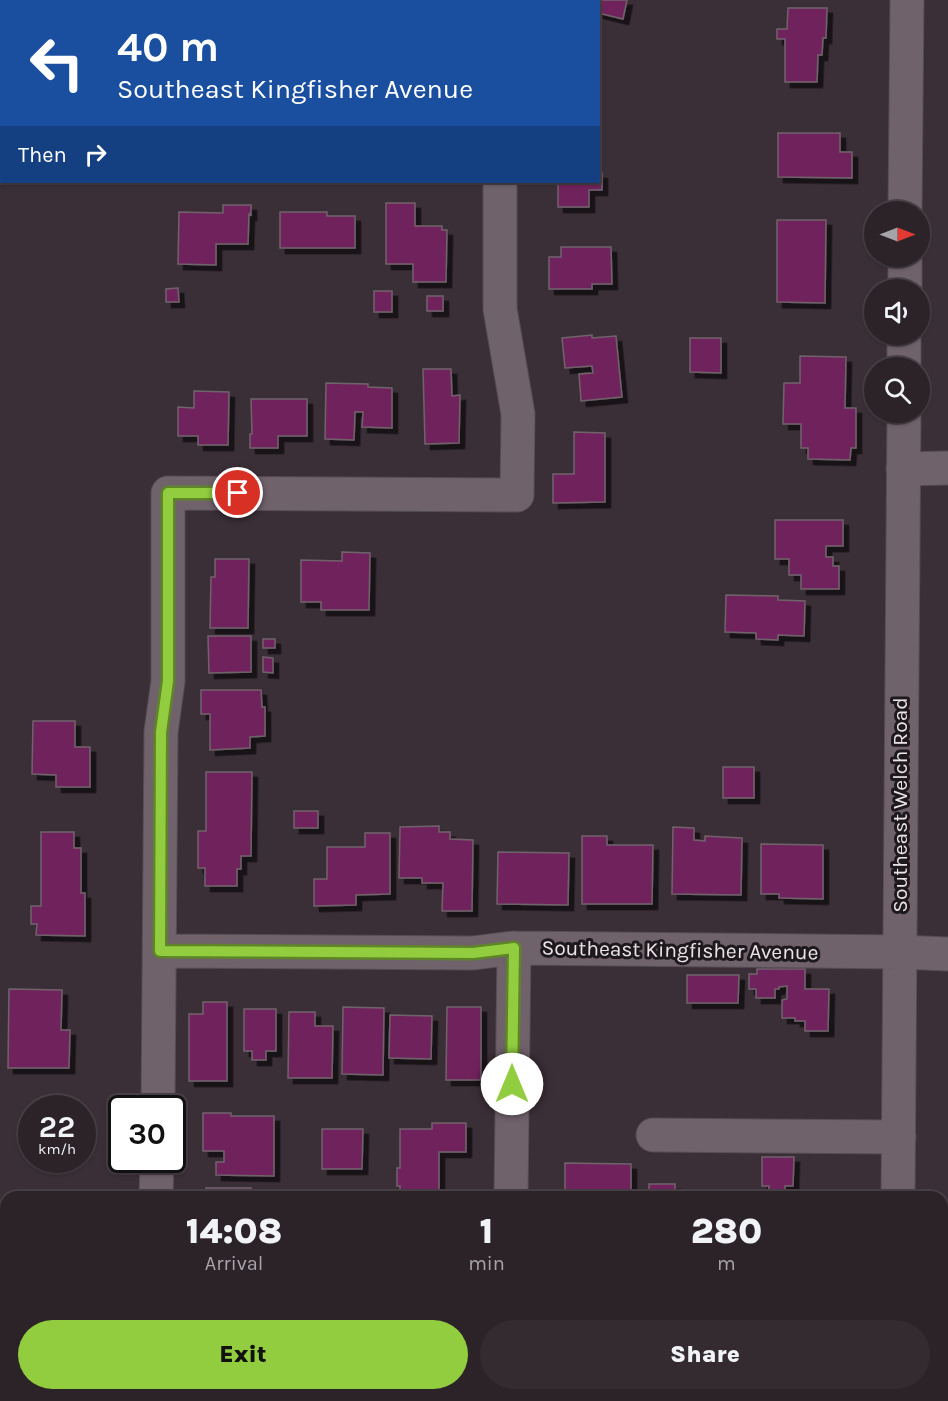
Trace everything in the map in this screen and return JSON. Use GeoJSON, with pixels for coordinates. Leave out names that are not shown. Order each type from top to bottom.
{"type":"FeatureCollection","features":[{"type":"Feature","properties":{"kind":"street"},"geometry":{"type":"LineString","coordinates":[[906,201],[908,0]]}},
{"type":"Feature","properties":{"kind":"street"},"geometry":{"type":"LineString","coordinates":[[158,1095],[161,732],[168,681],[168,493],[517,495],[519,414],[500,309],[500,183]]}},
{"type":"Feature","properties":{"kind":"street","name":"Southeast Welch Road"},"geometry":{"type":"LineString","coordinates":[[898,1191],[904,423]]}},
{"type":"Feature","properties":{"kind":"street"},"geometry":{"type":"LineString","coordinates":[[903,469],[948,468]]}},
{"type":"Feature","properties":{"kind":"street"},"geometry":{"type":"LineString","coordinates":[[512,1191],[514,948]]}},
{"type":"Feature","properties":{"kind":"street","name":"Southeast Kingfisher Avenue"},"geometry":{"type":"LineString","coordinates":[[160,951],[473,953],[514,948],[948,954]]}},
{"type":"Feature","properties":{"kind":"street"},"geometry":{"type":"LineString","coordinates":[[653,1136],[898,1137]]}},
{"type":"Feature","properties":{"kind":"street"},"geometry":{"type":"LineString","coordinates":[[156,1191],[157,1173]]}},
{"type":"Feature","properties":{"kind":"building"},"geometry":{"type":"Polygon","coordinates":[[[600,0],[627,0],[623,19],[600,13],[600,0]]]}},
{"type":"Feature","properties":{"kind":"building"},"geometry":{"type":"Polygon","coordinates":[[[788,8],[827,8],[826,38],[823,38],[822,55],[818,55],[817,82],[785,82],[785,39],[777,39],[777,29],[787,29],[788,8]]]}},
{"type":"Feature","properties":{"kind":"building"},"geometry":{"type":"Polygon","coordinates":[[[778,133],[840,133],[840,152],[852,152],[852,178],[778,177],[778,133]]]}},
{"type":"Feature","properties":{"kind":"building"},"geometry":{"type":"Polygon","coordinates":[[[600,173],[602,173],[602,190],[589,190],[589,207],[558,207],[558,183],[600,183],[600,173]]]}},
{"type":"Feature","properties":{"kind":"building"},"geometry":{"type":"Polygon","coordinates":[[[386,203],[415,203],[415,226],[442,226],[442,230],[447,230],[446,282],[413,282],[413,264],[386,264],[386,203]]]}},
{"type":"Feature","properties":{"kind":"building"},"geometry":{"type":"Polygon","coordinates":[[[223,205],[251,205],[248,244],[216,244],[216,265],[178,264],[179,212],[223,213],[223,205]]]}},
{"type":"Feature","properties":{"kind":"building"},"geometry":{"type":"Polygon","coordinates":[[[280,212],[327,212],[327,216],[355,216],[355,248],[280,248],[280,212]]]}},
{"type":"Feature","properties":{"kind":"building"},"geometry":{"type":"Polygon","coordinates":[[[777,220],[826,220],[825,303],[777,302],[777,220]]]}},
{"type":"Feature","properties":{"kind":"building"},"geometry":{"type":"Polygon","coordinates":[[[561,247],[611,247],[612,284],[592,284],[592,289],[549,289],[549,257],[561,257],[561,247]]]}},
{"type":"Feature","properties":{"kind":"building"},"geometry":{"type":"Polygon","coordinates":[[[178,288],[179,302],[166,302],[166,289],[178,288]]]}},
{"type":"Feature","properties":{"kind":"building"},"geometry":{"type":"Polygon","coordinates":[[[374,291],[392,291],[392,312],[374,312],[374,291]]]}},
{"type":"Feature","properties":{"kind":"building"},"geometry":{"type":"Polygon","coordinates":[[[427,296],[443,296],[443,311],[427,311],[427,296]]]}},
{"type":"Feature","properties":{"kind":"building"},"geometry":{"type":"Polygon","coordinates":[[[592,335],[592,338],[616,336],[622,397],[581,401],[579,374],[593,373],[592,366],[565,368],[562,338],[592,335]]]}},
{"type":"Feature","properties":{"kind":"building"},"geometry":{"type":"Polygon","coordinates":[[[690,338],[721,338],[721,373],[690,372],[690,338]]]}},
{"type":"Feature","properties":{"kind":"building"},"geometry":{"type":"Polygon","coordinates":[[[800,356],[846,357],[845,408],[856,408],[856,448],[851,448],[850,460],[808,459],[808,448],[801,448],[801,424],[783,424],[784,383],[800,383],[800,356]]]}},
{"type":"Feature","properties":{"kind":"building"},"geometry":{"type":"Polygon","coordinates":[[[423,369],[451,369],[452,396],[460,395],[459,443],[425,444],[423,369]]]}},
{"type":"Feature","properties":{"kind":"building"},"geometry":{"type":"Polygon","coordinates":[[[326,383],[368,384],[368,387],[392,388],[392,428],[362,427],[363,412],[355,412],[354,440],[325,439],[326,383]]]}},
{"type":"Feature","properties":{"kind":"building"},"geometry":{"type":"Polygon","coordinates":[[[194,391],[229,392],[228,445],[198,445],[198,436],[178,436],[178,407],[194,408],[194,391]]]}},
{"type":"Feature","properties":{"kind":"building"},"geometry":{"type":"Polygon","coordinates":[[[251,399],[307,399],[307,436],[278,436],[278,448],[250,448],[251,399]]]}},
{"type":"Feature","properties":{"kind":"building"},"geometry":{"type":"Polygon","coordinates":[[[574,432],[605,433],[605,502],[553,503],[553,474],[574,474],[574,432]]]}},
{"type":"Feature","properties":{"kind":"building"},"geometry":{"type":"Polygon","coordinates":[[[775,520],[843,520],[843,546],[826,546],[826,557],[833,557],[833,566],[839,566],[839,589],[801,589],[801,575],[789,575],[789,559],[775,559],[775,520]]]}},
{"type":"Feature","properties":{"kind":"building"},"geometry":{"type":"Polygon","coordinates":[[[342,552],[370,553],[369,610],[321,610],[321,602],[301,602],[301,560],[342,561],[342,552]]]}},
{"type":"Feature","properties":{"kind":"building"},"geometry":{"type":"Polygon","coordinates":[[[215,559],[249,559],[248,628],[210,628],[211,577],[215,577],[215,559]]]}},
{"type":"Feature","properties":{"kind":"building"},"geometry":{"type":"Polygon","coordinates":[[[726,595],[778,596],[778,600],[805,601],[804,636],[778,635],[778,640],[756,639],[756,633],[725,632],[726,595]]]}},
{"type":"Feature","properties":{"kind":"building"},"geometry":{"type":"Polygon","coordinates":[[[208,636],[251,636],[251,672],[209,673],[208,636]]]}},
{"type":"Feature","properties":{"kind":"building"},"geometry":{"type":"Polygon","coordinates":[[[263,639],[275,639],[275,648],[263,648],[263,639]]]}},
{"type":"Feature","properties":{"kind":"building"},"geometry":{"type":"Polygon","coordinates":[[[263,657],[273,658],[273,673],[263,672],[263,657]]]}},
{"type":"Feature","properties":{"kind":"building"},"geometry":{"type":"Polygon","coordinates":[[[201,690],[261,690],[262,707],[265,707],[265,736],[250,737],[250,748],[210,750],[210,714],[201,714],[201,690]]]}},
{"type":"Feature","properties":{"kind":"building"},"geometry":{"type":"Polygon","coordinates":[[[33,721],[75,721],[75,747],[90,747],[90,787],[56,787],[56,775],[32,774],[33,721]]]}},
{"type":"Feature","properties":{"kind":"building"},"geometry":{"type":"Polygon","coordinates":[[[723,767],[754,767],[754,798],[723,798],[723,767]]]}},
{"type":"Feature","properties":{"kind":"building"},"geometry":{"type":"Polygon","coordinates":[[[206,772],[252,772],[251,856],[241,856],[241,869],[237,869],[237,886],[205,886],[205,868],[198,868],[198,831],[206,831],[206,772]]]}},
{"type":"Feature","properties":{"kind":"building"},"geometry":{"type":"Polygon","coordinates":[[[294,811],[318,811],[318,828],[294,828],[294,811]]]}},
{"type":"Feature","properties":{"kind":"building"},"geometry":{"type":"Polygon","coordinates":[[[439,826],[439,832],[450,832],[450,839],[473,840],[472,911],[442,911],[443,883],[422,883],[422,878],[399,878],[400,827],[439,826]]]}},
{"type":"Feature","properties":{"kind":"building"},"geometry":{"type":"Polygon","coordinates":[[[673,827],[694,828],[694,840],[705,841],[705,836],[742,838],[741,895],[672,894],[673,827]]]}},
{"type":"Feature","properties":{"kind":"building"},"geometry":{"type":"Polygon","coordinates":[[[41,832],[74,832],[74,848],[81,848],[81,893],[85,893],[85,936],[36,935],[37,924],[31,924],[31,906],[41,906],[41,832]]]}},
{"type":"Feature","properties":{"kind":"building"},"geometry":{"type":"Polygon","coordinates":[[[365,833],[390,833],[390,894],[356,895],[356,905],[314,906],[314,879],[327,879],[327,847],[365,847],[365,833]]]}},
{"type":"Feature","properties":{"kind":"building"},"geometry":{"type":"Polygon","coordinates":[[[582,836],[607,836],[607,845],[653,845],[652,904],[582,904],[582,836]]]}},
{"type":"Feature","properties":{"kind":"building"},"geometry":{"type":"Polygon","coordinates":[[[761,844],[823,845],[823,899],[779,898],[779,894],[761,894],[761,844]]]}},
{"type":"Feature","properties":{"kind":"building"},"geometry":{"type":"Polygon","coordinates":[[[498,852],[569,853],[568,905],[497,904],[498,852]]]}},
{"type":"Feature","properties":{"kind":"building"},"geometry":{"type":"Polygon","coordinates":[[[757,969],[805,969],[805,989],[829,989],[828,1031],[805,1031],[805,1021],[782,1018],[782,1000],[787,999],[787,986],[775,989],[775,998],[756,998],[756,989],[749,989],[749,974],[757,974],[757,969]]]}},
{"type":"Feature","properties":{"kind":"building"},"geometry":{"type":"Polygon","coordinates":[[[687,975],[739,975],[738,1003],[687,1003],[687,975]]]}},
{"type":"Feature","properties":{"kind":"building"},"geometry":{"type":"Polygon","coordinates":[[[9,989],[62,990],[61,1030],[70,1030],[69,1068],[8,1068],[9,989]]]}},
{"type":"Feature","properties":{"kind":"building"},"geometry":{"type":"Polygon","coordinates":[[[203,1002],[227,1002],[227,1081],[189,1081],[189,1014],[203,1014],[203,1002]]]}},
{"type":"Feature","properties":{"kind":"building"},"geometry":{"type":"Polygon","coordinates":[[[343,1007],[384,1008],[383,1075],[342,1074],[343,1007]]]}},
{"type":"Feature","properties":{"kind":"building"},"geometry":{"type":"Polygon","coordinates":[[[447,1007],[481,1007],[481,1080],[446,1080],[447,1007]]]}},
{"type":"Feature","properties":{"kind":"building"},"geometry":{"type":"Polygon","coordinates":[[[244,1009],[276,1009],[276,1051],[266,1051],[266,1060],[252,1060],[252,1051],[244,1051],[244,1009]]]}},
{"type":"Feature","properties":{"kind":"building"},"geometry":{"type":"Polygon","coordinates":[[[289,1012],[315,1012],[315,1026],[333,1026],[332,1078],[288,1078],[289,1012]]]}},
{"type":"Feature","properties":{"kind":"building"},"geometry":{"type":"Polygon","coordinates":[[[390,1015],[432,1016],[431,1059],[389,1058],[390,1015]]]}},
{"type":"Feature","properties":{"kind":"building"},"geometry":{"type":"Polygon","coordinates":[[[203,1113],[231,1113],[231,1116],[274,1116],[274,1176],[216,1175],[216,1162],[224,1162],[224,1151],[203,1151],[203,1113]]]}},
{"type":"Feature","properties":{"kind":"building"},"geometry":{"type":"Polygon","coordinates":[[[432,1123],[466,1123],[466,1152],[439,1152],[439,1191],[400,1191],[400,1186],[397,1186],[397,1168],[400,1168],[400,1129],[432,1129],[432,1123]]]}},
{"type":"Feature","properties":{"kind":"building"},"geometry":{"type":"Polygon","coordinates":[[[322,1129],[363,1129],[362,1169],[322,1169],[322,1129]]]}},
{"type":"Feature","properties":{"kind":"building"},"geometry":{"type":"Polygon","coordinates":[[[762,1157],[794,1157],[793,1186],[785,1186],[785,1191],[769,1191],[769,1186],[762,1186],[762,1157]]]}},
{"type":"Feature","properties":{"kind":"building"},"geometry":{"type":"Polygon","coordinates":[[[565,1163],[631,1164],[631,1191],[565,1190],[565,1163]]]}},
{"type":"Feature","properties":{"kind":"building"},"geometry":{"type":"Polygon","coordinates":[[[649,1184],[675,1184],[675,1191],[649,1191],[649,1184]]]}},
{"type":"Feature","properties":{"kind":"building"},"geometry":{"type":"Polygon","coordinates":[[[206,1188],[251,1188],[251,1191],[206,1191],[206,1188]]]}},
{"type":"Feature","properties":{"kind":"route"},"geometry":{"type":"LineString","coordinates":[[238,493],[168,493],[168,681],[161,732],[160,951],[473,953],[514,948],[512,1084]]}}]}
